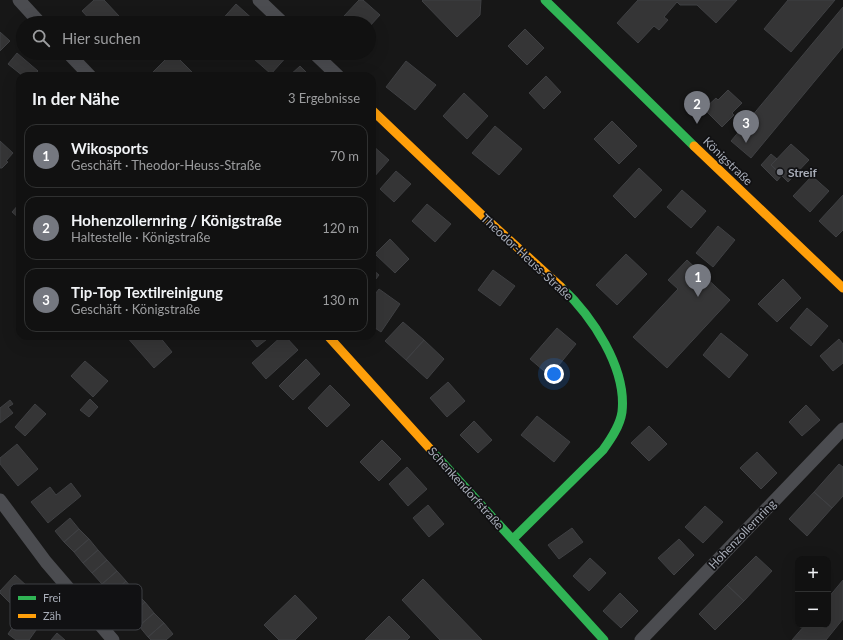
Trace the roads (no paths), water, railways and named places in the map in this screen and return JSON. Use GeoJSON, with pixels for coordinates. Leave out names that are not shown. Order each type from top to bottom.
{"type":"FeatureCollection","features":[{"type":"Feature","properties":{"kind":"street"},"geometry":{"type":"LineString","coordinates":[[19,0],[34,16]]}},
{"type":"Feature","properties":{"kind":"street"},"geometry":{"type":"LineString","coordinates":[[259,0],[276,16]]}},
{"type":"Feature","properties":{"kind":"street","name":"Königstraße"},"geometry":{"type":"LineString","coordinates":[[545,0],[650,104],[843,288]]}},
{"type":"Feature","properties":{"kind":"street"},"geometry":{"type":"LineString","coordinates":[[75,60],[86,72]]}},
{"type":"Feature","properties":{"kind":"street"},"geometry":{"type":"LineString","coordinates":[[321,60],[334,72]]}},
{"type":"Feature","properties":{"kind":"street","name":"Theodor-Heuss-Straße"},"geometry":{"type":"LineString","coordinates":[[376,114],[483,216],[565,291],[592,322],[612,359],[621,385],[622,413],[615,433],[603,450],[513,539]]}},
{"type":"Feature","properties":{"kind":"street","name":"Schenkendorfstraße"},"geometry":{"type":"LineString","coordinates":[[332,340],[604,640]]}},
{"type":"Feature","properties":{"kind":"street","name":"Hohenzollernring"},"geometry":{"type":"LineString","coordinates":[[641,640],[843,428]]}},
{"type":"Feature","properties":{"kind":"street"},"geometry":{"type":"LineString","coordinates":[[0,500],[46,562],[65,584]]}},
{"type":"Feature","properties":{"kind":"street"},"geometry":{"type":"LineString","coordinates":[[105,630],[114,640]]}},
{"type":"Feature","properties":{"kind":"place","name":"Hohenzollernring / Königstraße"},"geometry":{"type":"Point","coordinates":[697,124]}},
{"type":"Feature","properties":{"kind":"place","name":"Tip-Top Textilreinigung"},"geometry":{"type":"Point","coordinates":[746,143]}},
{"type":"Feature","properties":{"kind":"place","name":"Streif"},"geometry":{"type":"Point","coordinates":[780,172]}},
{"type":"Feature","properties":{"kind":"place","name":"Wikosports"},"geometry":{"type":"Point","coordinates":[698,297]}}]}
